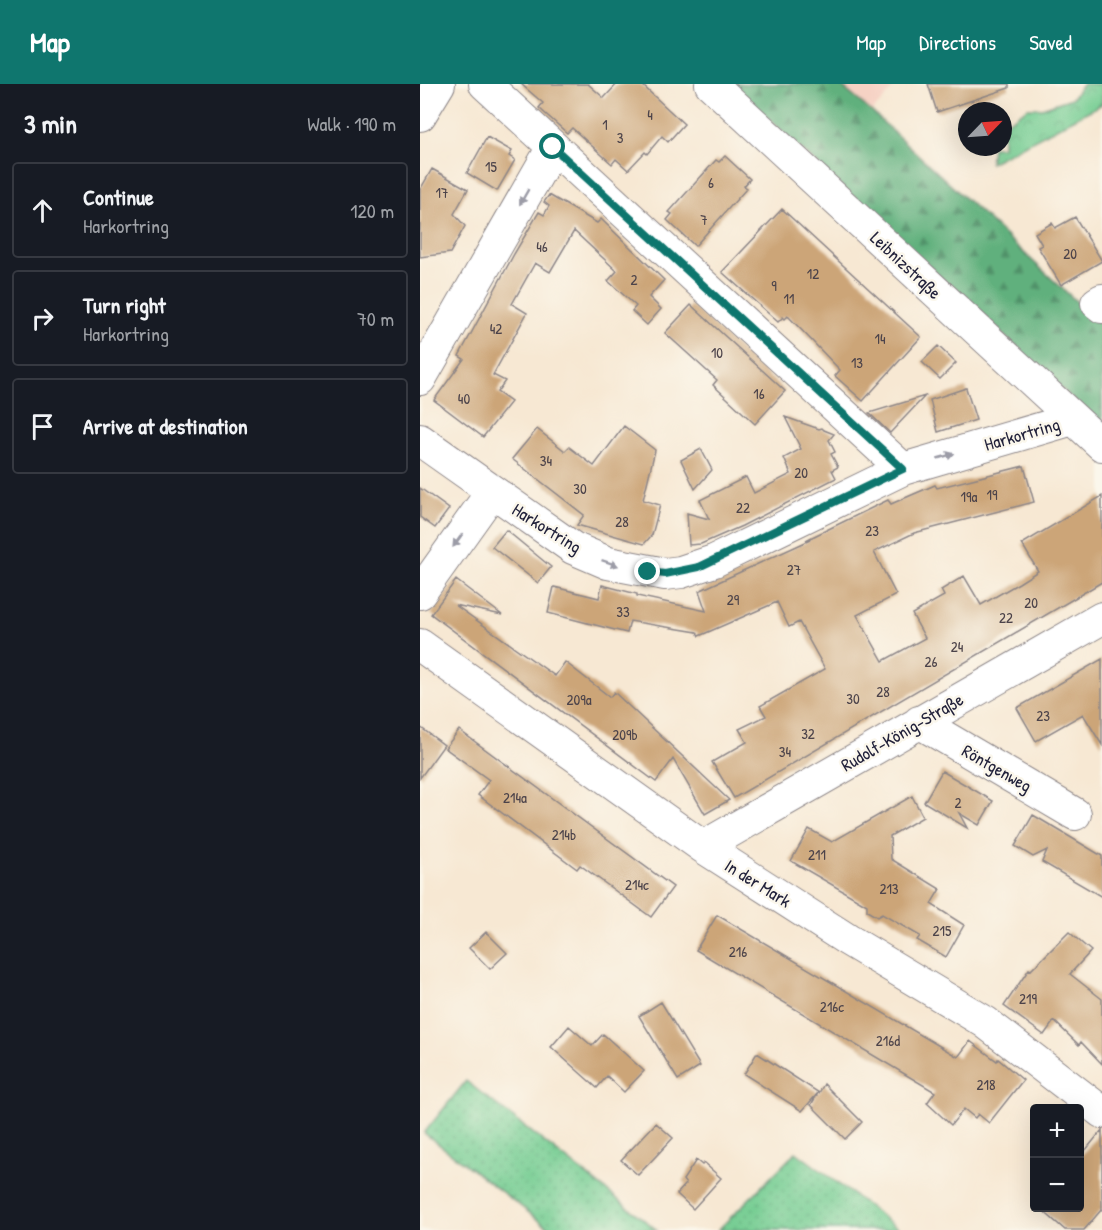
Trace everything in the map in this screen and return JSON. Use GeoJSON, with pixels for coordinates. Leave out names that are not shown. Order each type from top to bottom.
{"type":"FeatureCollection","features":[{"type":"Feature","properties":{"kind":"street"},"geometry":{"type":"LineString","coordinates":[[420,115],[439,84]]}},
{"type":"Feature","properties":{"kind":"street"},"geometry":{"type":"LineString","coordinates":[[485,84],[903,469]]}},
{"type":"Feature","properties":{"kind":"street","name":"Leibnizstraße"},"geometry":{"type":"LineString","coordinates":[[711,84],[1102,445]]}},
{"type":"Feature","properties":{"kind":"street"},"geometry":{"type":"LineString","coordinates":[[420,380],[553,147]]}},
{"type":"Feature","properties":{"kind":"street"},"geometry":{"type":"LineString","coordinates":[[1102,300],[1097,303],[1102,307]]}},
{"type":"Feature","properties":{"kind":"street","name":"Harkortring"},"geometry":{"type":"LineString","coordinates":[[420,440],[573,548],[609,563],[665,574],[681,572],[714,561],[903,469],[1073,419]]}},
{"type":"Feature","properties":{"kind":"street","name":"Harkortring"},"geometry":{"type":"LineString","coordinates":[[420,593],[492,492]]}},
{"type":"Feature","properties":{"kind":"street","name":"Rudolf-König-Straße"},"geometry":{"type":"LineString","coordinates":[[703,847],[1102,618]]}},
{"type":"Feature","properties":{"kind":"street","name":"In der Mark"},"geometry":{"type":"LineString","coordinates":[[420,645],[703,847],[848,940],[961,1006],[1102,1112]]}},
{"type":"Feature","properties":{"kind":"street","name":"Röntgenweg"},"geometry":{"type":"LineString","coordinates":[[919,722],[1075,814]]}},
{"type":"Feature","properties":{"kind":"shaded area"},"geometry":{"type":"Polygon","coordinates":[[[839,84],[897,84],[872,112],[839,84]]]}},
{"type":"Feature","properties":{"kind":"green space"},"geometry":{"type":"Polygon","coordinates":[[[730,84],[839,84],[872,112],[1102,325],[1102,426],[730,84]]]}},
{"type":"Feature","properties":{"kind":"green space"},"geometry":{"type":"Polygon","coordinates":[[[1083,84],[1102,84],[1102,104],[1012,151],[1012,119],[1028,108],[1042,108],[1072,98],[1083,84]]]}},
{"type":"Feature","properties":{"kind":"green space"},"geometry":{"type":"Polygon","coordinates":[[[991,156],[1003,156],[990,163],[991,156]]]}},
{"type":"Feature","properties":{"kind":"green space"},"geometry":{"type":"Polygon","coordinates":[[[466,1081],[657,1230],[552,1230],[424,1133],[466,1081]]]}},
{"type":"Feature","properties":{"kind":"green space"},"geometry":{"type":"Polygon","coordinates":[[[796,1152],[900,1230],[718,1230],[796,1152]]]}},
{"type":"Feature","properties":{"kind":"building"},"geometry":{"type":"Polygon","coordinates":[[[521,84],[588,84],[604,98],[617,84],[641,84],[684,124],[668,142],[662,136],[647,154],[645,152],[628,170],[616,159],[612,164],[572,128],[567,133],[539,108],[543,103],[521,84]]]}},
{"type":"Feature","properties":{"kind":"building"},"geometry":{"type":"Polygon","coordinates":[[[928,84],[1009,84],[1009,88],[967,102],[958,102],[958,105],[937,112],[928,84]]]}},
{"type":"Feature","properties":{"kind":"building"},"geometry":{"type":"Polygon","coordinates":[[[487,137],[512,151],[509,156],[515,160],[497,191],[467,173],[487,137]]]}},
{"type":"Feature","properties":{"kind":"building"},"geometry":{"type":"Polygon","coordinates":[[[725,156],[750,179],[744,186],[747,188],[695,246],[667,220],[672,214],[669,212],[716,160],[719,162],[725,156]]]}},
{"type":"Feature","properties":{"kind":"building"},"geometry":{"type":"Polygon","coordinates":[[[432,169],[468,189],[454,214],[465,226],[450,253],[420,257],[420,190],[432,169]]]}},
{"type":"Feature","properties":{"kind":"building"},"geometry":{"type":"Polygon","coordinates":[[[549,195],[597,223],[601,219],[664,280],[649,297],[661,309],[647,325],[632,311],[636,306],[608,281],[617,271],[574,231],[550,272],[535,263],[512,304],[527,313],[493,375],[505,381],[497,392],[511,402],[483,437],[434,400],[464,359],[459,356],[539,212],[544,215],[549,206],[544,202],[549,195]]]}},
{"type":"Feature","properties":{"kind":"building"},"geometry":{"type":"Polygon","coordinates":[[[782,209],[921,337],[863,401],[835,376],[840,370],[788,316],[778,322],[722,272],[782,209]]]}},
{"type":"Feature","properties":{"kind":"building"},"geometry":{"type":"Polygon","coordinates":[[[1075,217],[1102,261],[1061,285],[1038,247],[1042,245],[1035,233],[1052,223],[1055,228],[1075,217]]]}},
{"type":"Feature","properties":{"kind":"building"},"geometry":{"type":"Polygon","coordinates":[[[691,305],[785,391],[755,424],[713,385],[717,380],[665,333],[691,305]]]}},
{"type":"Feature","properties":{"kind":"building"},"geometry":{"type":"Polygon","coordinates":[[[938,346],[956,363],[940,379],[922,362],[938,346]]]}},
{"type":"Feature","properties":{"kind":"building"},"geometry":{"type":"Polygon","coordinates":[[[966,388],[976,420],[938,432],[930,400],[966,388]]]}},
{"type":"Feature","properties":{"kind":"building"},"geometry":{"type":"Polygon","coordinates":[[[925,396],[890,433],[869,413],[925,396]]]}},
{"type":"Feature","properties":{"kind":"building"},"geometry":{"type":"Polygon","coordinates":[[[785,417],[834,434],[829,440],[835,452],[831,454],[838,467],[832,470],[836,478],[742,526],[701,544],[689,545],[687,513],[709,519],[700,500],[746,477],[754,493],[791,474],[784,458],[801,449],[785,417]]]}},
{"type":"Feature","properties":{"kind":"building"},"geometry":{"type":"Polygon","coordinates":[[[624,426],[655,450],[643,500],[660,505],[652,535],[644,544],[577,525],[584,515],[512,459],[537,429],[565,451],[569,447],[594,466],[624,426]]]}},
{"type":"Feature","properties":{"kind":"building"},"geometry":{"type":"Polygon","coordinates":[[[701,449],[712,470],[695,489],[681,460],[701,449]]]}},
{"type":"Feature","properties":{"kind":"building"},"geometry":{"type":"Polygon","coordinates":[[[1024,466],[1034,502],[914,533],[874,552],[896,595],[857,615],[883,661],[925,638],[912,614],[944,596],[941,590],[964,576],[981,605],[1019,583],[1038,571],[1022,544],[1102,496],[1102,582],[734,798],[712,762],[747,742],[739,729],[766,716],[760,706],[825,669],[799,622],[789,627],[777,602],[699,636],[697,632],[630,621],[627,633],[548,613],[554,587],[599,598],[602,585],[637,594],[637,596],[706,611],[699,591],[810,540],[806,540],[888,500],[891,504],[935,485],[937,488],[1024,466]]]}},
{"type":"Feature","properties":{"kind":"building"},"geometry":{"type":"Polygon","coordinates":[[[420,488],[449,509],[435,528],[420,517],[420,488]]]}},
{"type":"Feature","properties":{"kind":"building"},"geometry":{"type":"Polygon","coordinates":[[[506,530],[551,567],[538,583],[492,547],[506,530]]]}},
{"type":"Feature","properties":{"kind":"building"},"geometry":{"type":"Polygon","coordinates":[[[456,580],[502,615],[455,605],[555,676],[565,662],[610,697],[614,692],[729,800],[705,814],[673,759],[656,782],[431,614],[456,580]]]}},
{"type":"Feature","properties":{"kind":"building"},"geometry":{"type":"Polygon","coordinates":[[[1102,659],[1102,745],[1083,714],[1036,741],[1017,708],[1102,659]]]}},
{"type":"Feature","properties":{"kind":"building"},"geometry":{"type":"Polygon","coordinates":[[[420,727],[444,745],[420,778],[420,727]]]}},
{"type":"Feature","properties":{"kind":"building"},"geometry":{"type":"Polygon","coordinates":[[[459,730],[673,887],[651,917],[580,865],[577,869],[478,795],[489,780],[445,748],[459,730]]]}},
{"type":"Feature","properties":{"kind":"building"},"geometry":{"type":"Polygon","coordinates":[[[942,771],[993,801],[979,825],[959,813],[967,828],[924,802],[942,771]]]}},
{"type":"Feature","properties":{"kind":"building"},"geometry":{"type":"Polygon","coordinates":[[[912,796],[923,817],[890,836],[891,859],[940,889],[931,904],[964,925],[946,957],[917,940],[920,936],[882,914],[877,917],[867,911],[867,905],[791,861],[809,829],[832,842],[912,796]]]}},
{"type":"Feature","properties":{"kind":"building"},"geometry":{"type":"Polygon","coordinates":[[[1033,815],[1102,856],[1102,897],[1042,862],[1047,850],[1033,857],[1015,846],[1033,815]]]}},
{"type":"Feature","properties":{"kind":"building"},"geometry":{"type":"Polygon","coordinates":[[[717,915],[958,1057],[970,1041],[997,1061],[998,1059],[1023,1080],[989,1123],[978,1114],[975,1118],[964,1109],[951,1125],[927,1103],[935,1092],[696,950],[717,915]]]}},
{"type":"Feature","properties":{"kind":"building"},"geometry":{"type":"Polygon","coordinates":[[[486,932],[507,953],[490,969],[469,948],[486,932]]]}},
{"type":"Feature","properties":{"kind":"building"},"geometry":{"type":"Polygon","coordinates":[[[1069,932],[1091,951],[1070,974],[1102,999],[1102,1064],[1081,1042],[1079,1045],[1054,1021],[1044,1035],[1004,1006],[1029,969],[1031,970],[1069,932]]]}},
{"type":"Feature","properties":{"kind":"building"},"geometry":{"type":"Polygon","coordinates":[[[661,1002],[700,1066],[678,1080],[639,1016],[661,1002]]]}},
{"type":"Feature","properties":{"kind":"building"},"geometry":{"type":"Polygon","coordinates":[[[569,1026],[592,1046],[603,1034],[644,1071],[624,1092],[607,1076],[597,1088],[551,1047],[569,1026]]]}},
{"type":"Feature","properties":{"kind":"building"},"geometry":{"type":"Polygon","coordinates":[[[757,1053],[819,1093],[824,1084],[862,1122],[845,1139],[811,1105],[818,1093],[802,1111],[744,1074],[757,1053]]]}},
{"type":"Feature","properties":{"kind":"building"},"geometry":{"type":"Polygon","coordinates":[[[656,1123],[673,1138],[638,1175],[621,1160],[656,1123]]]}},
{"type":"Feature","properties":{"kind":"building"},"geometry":{"type":"Polygon","coordinates":[[[1102,1130],[1102,1209],[1084,1230],[1065,1230],[1045,1212],[1084,1212],[1084,1152],[1102,1130]]]}},
{"type":"Feature","properties":{"kind":"building"},"geometry":{"type":"Polygon","coordinates":[[[696,1160],[702,1165],[704,1163],[721,1178],[693,1209],[677,1194],[686,1184],[683,1180],[696,1160]]]}},
{"type":"Feature","properties":{"kind":"route"},"geometry":{"type":"LineString","coordinates":[[553,147],[903,469],[714,561],[681,572],[665,574],[648,572]]}}]}
